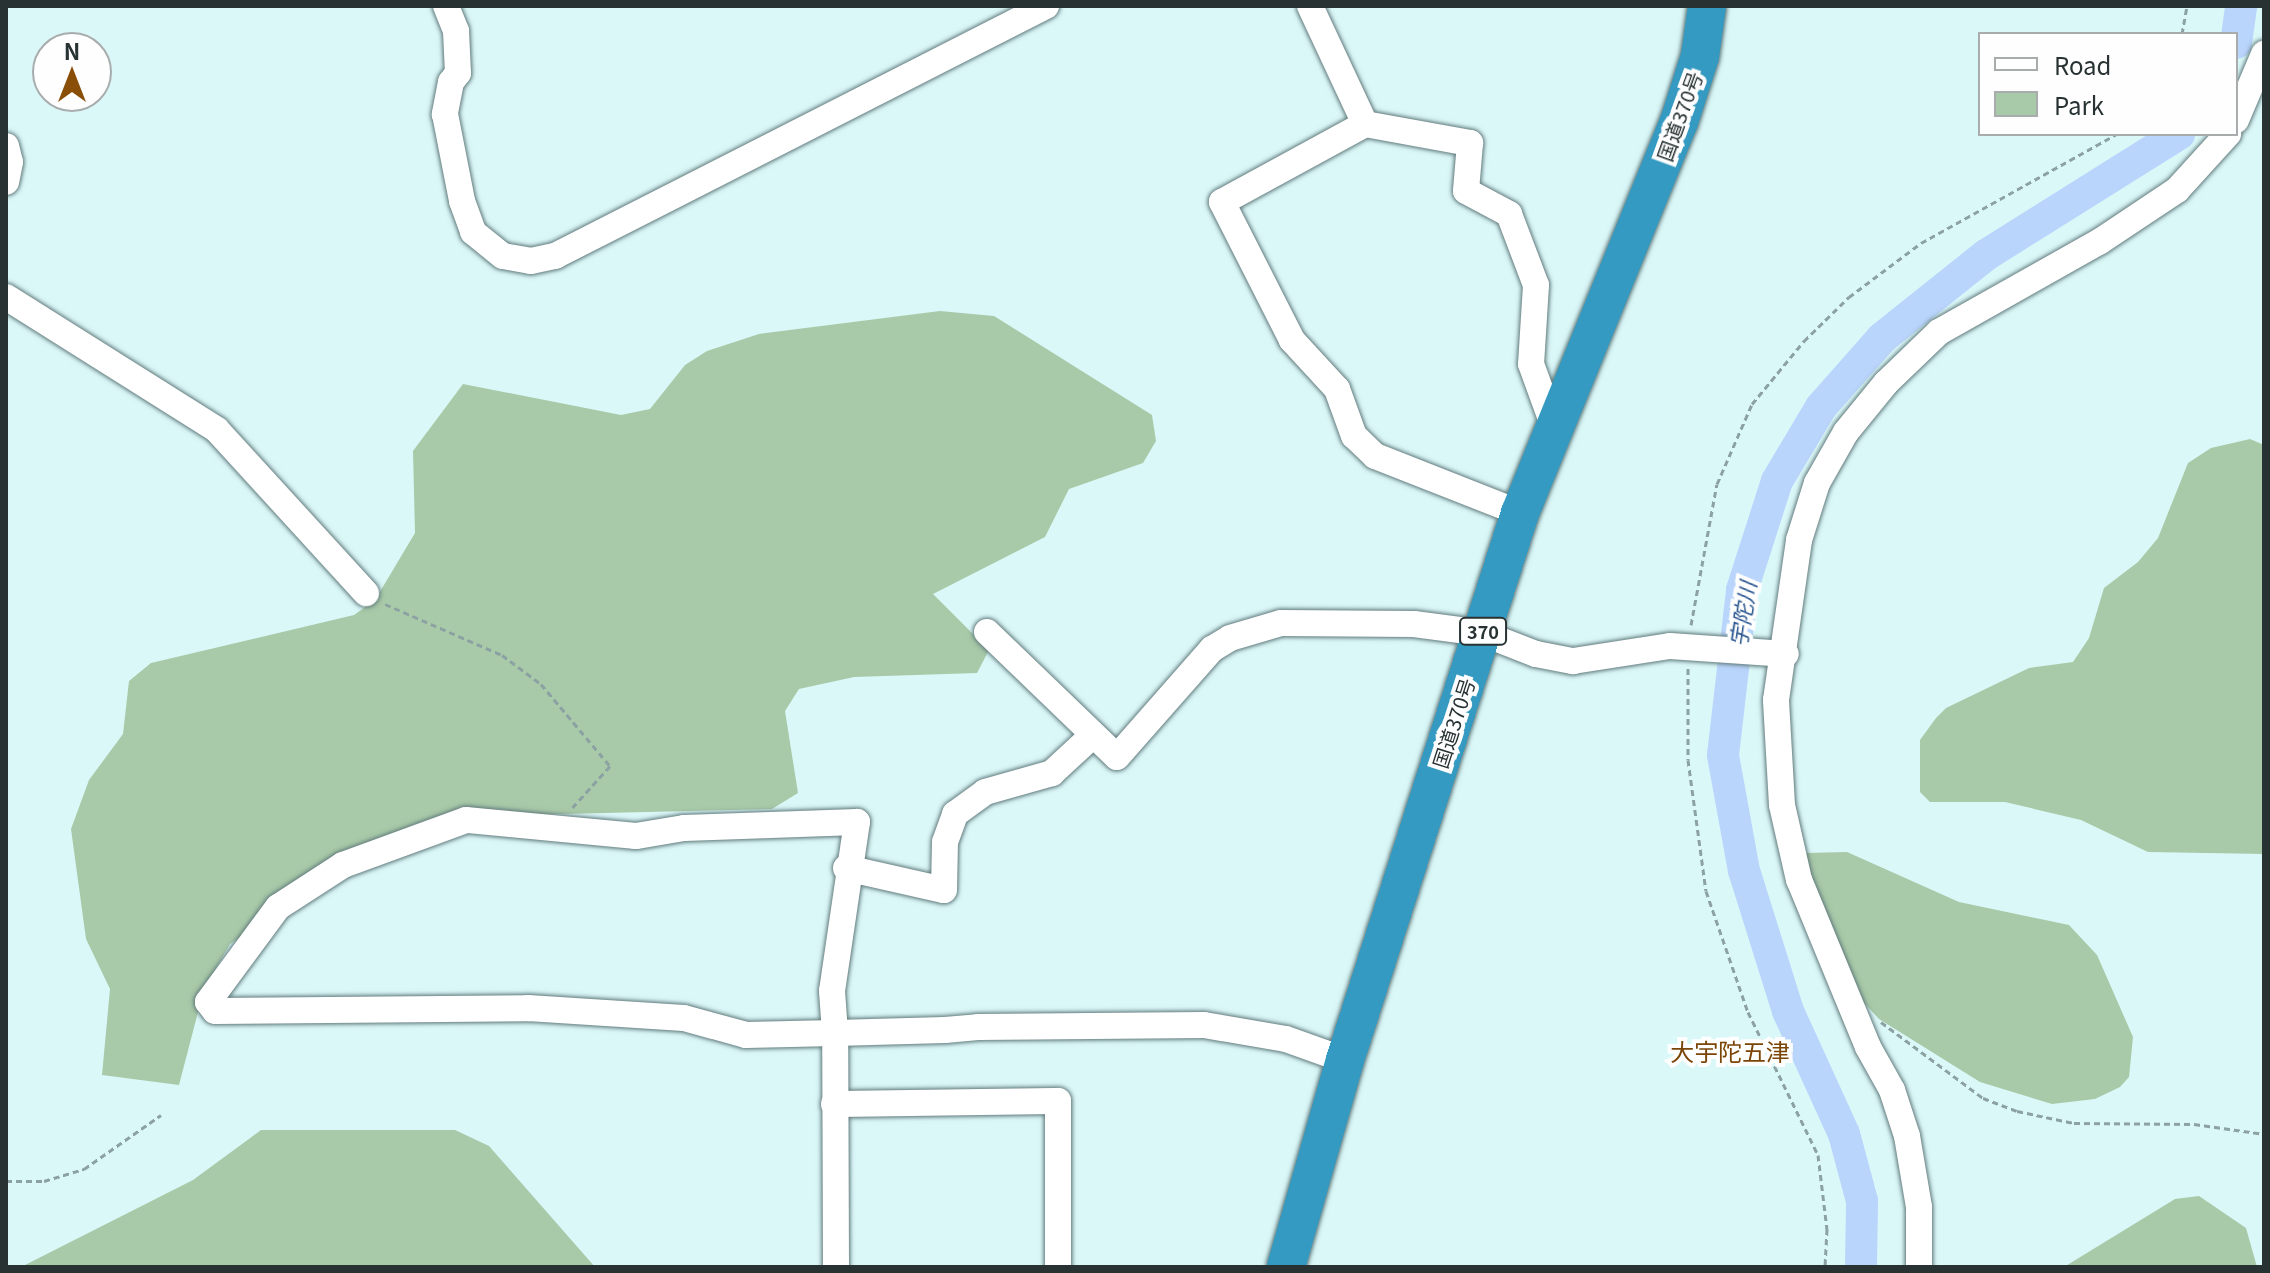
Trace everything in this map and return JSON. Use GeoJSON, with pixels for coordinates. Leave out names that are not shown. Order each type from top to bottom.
{"type":"FeatureCollection","features":[{"type":"Feature","properties":{"kind":"highway","name":"国道370号"},"geometry":{"type":"LineString","coordinates":[[1286,1267],[1345,1060],[1520,513],[1679,122],[1700,56],[1707,6]]}},
{"type":"Feature","properties":{"kind":"street"},"geometry":{"type":"LineString","coordinates":[[446,6],[456,31],[458,73],[451,82],[445,114],[462,201],[473,232],[503,256],[531,261],[555,256],[1046,6]]}},
{"type":"Feature","properties":{"kind":"street"},"geometry":{"type":"LineString","coordinates":[[1310,6],[1365,124]]}},
{"type":"Feature","properties":{"kind":"street"},"geometry":{"type":"LineString","coordinates":[[2238,115],[2264,54]]}},
{"type":"Feature","properties":{"kind":"street"},"geometry":{"type":"LineString","coordinates":[[1520,513],[1375,456],[1354,436],[1337,389],[1292,340],[1222,202],[1365,124],[1470,143],[1466,191],[1509,214],[1536,285],[1531,364],[1555,430]]}},
{"type":"Feature","properties":{"kind":"street"},"geometry":{"type":"LineString","coordinates":[[1919,1267],[1919,1207],[1907,1136],[1892,1090],[1847,997],[1799,880],[1782,805],[1776,700],[1784,625],[1799,540],[1817,483],[1846,432],[1886,383],[1939,332],[2099,242],[2177,190],[2218,151],[2227,136]]}},
{"type":"Feature","properties":{"kind":"street"},"geometry":{"type":"LineString","coordinates":[[6,146],[10,162],[6,182]]}},
{"type":"Feature","properties":{"kind":"street"},"geometry":{"type":"LineString","coordinates":[[6,297],[217,430],[366,593]]}},
{"type":"Feature","properties":{"kind":"street"},"geometry":{"type":"LineString","coordinates":[[987,632],[1117,757],[1212,649],[1230,638],[1281,623],[1414,624],[1482,633],[1536,654],[1573,661],[1694,646],[1783,654]]}},
{"type":"Feature","properties":{"kind":"street"},"geometry":{"type":"LineString","coordinates":[[846,868],[944,890],[945,842],[955,814],[985,792],[1052,773],[1093,735]]}},
{"type":"Feature","properties":{"kind":"street"},"geometry":{"type":"LineString","coordinates":[[836,1267],[835,1033],[832,991],[846,868],[857,822],[684,828],[636,836],[466,820],[343,865],[278,907],[208,1002],[215,1011],[528,1008],[684,1018],[746,1035],[835,1033],[1204,1025],[1286,1039],[1345,1060]]}},
{"type":"Feature","properties":{"kind":"street"},"geometry":{"type":"LineString","coordinates":[[834,1104],[1058,1101],[1058,1267]]}},
{"type":"Feature","properties":{"kind":"path"},"geometry":{"type":"LineString","coordinates":[[2182,32],[2187,6]]}},
{"type":"Feature","properties":{"kind":"path"},"geometry":{"type":"LineString","coordinates":[[366,593],[402,615],[502,655],[541,684],[606,759],[610,766],[553,829]]}},
{"type":"Feature","properties":{"kind":"path"},"geometry":{"type":"LineString","coordinates":[[1847,997],[1983,1098],[2003,1106],[2074,1123],[2194,1124],[2264,1134]]}},
{"type":"Feature","properties":{"kind":"path"},"geometry":{"type":"LineString","coordinates":[[6,1181],[44,1181],[84,1169],[161,1115]]}},
{"type":"Feature","properties":{"kind":"green space"},"geometry":{"type":"Polygon","coordinates":[[[940,311],[994,316],[1152,415],[1156,441],[1143,463],[1069,489],[1045,537],[933,594],[989,650],[977,673],[854,677],[799,689],[785,711],[798,793],[772,809],[439,817],[413,825],[230,944],[204,989],[179,1085],[102,1075],[110,989],[86,939],[71,829],[89,780],[123,734],[129,681],[151,663],[354,615],[375,600],[415,533],[413,451],[463,384],[621,415],[650,409],[685,365],[707,351],[759,334],[940,311]]]}},
{"type":"Feature","properties":{"kind":"green space"},"geometry":{"type":"Polygon","coordinates":[[[2250,439],[2264,445],[2264,854],[2148,852],[2081,820],[2005,802],[1930,802],[1920,792],[1920,740],[1936,718],[1946,708],[2029,668],[2073,662],[2089,638],[2104,588],[2138,562],[2158,538],[2188,463],[2211,448],[2250,439]]]}},
{"type":"Feature","properties":{"kind":"green space"},"geometry":{"type":"Polygon","coordinates":[[[1847,852],[1959,902],[2069,925],[2097,955],[2133,1037],[2129,1077],[2120,1087],[2095,1099],[2052,1104],[1980,1082],[1879,1019],[1856,994],[1805,876],[1805,853],[1847,852]]]}},
{"type":"Feature","properties":{"kind":"green space"},"geometry":{"type":"Polygon","coordinates":[[[261,1130],[455,1130],[489,1146],[595,1267],[6,1267],[25,1265],[193,1180],[261,1130]]]}},
{"type":"Feature","properties":{"kind":"green space"},"geometry":{"type":"Polygon","coordinates":[[[2199,1196],[2246,1228],[2257,1267],[2064,1267],[2175,1199],[2199,1196]]]}},
{"type":"Feature","properties":{"kind":"waterway","name":"宇陀川"},"geometry":{"type":"LineString","coordinates":[[2237,32],[2241,6]]}},
{"type":"Feature","properties":{"kind":"waterway","name":"宇陀川"},"geometry":{"type":"LineString","coordinates":[[1861,1267],[1862,1201],[1844,1134],[1788,1011],[1744,871],[1723,755],[1742,590],[1777,481],[1821,407],[1882,338],[1986,255],[2176,136]]}},
{"type":"Feature","properties":{"kind":"district","name":"大宇陀五津"},"geometry":{"type":"Point","coordinates":[1730,1051]}}]}
